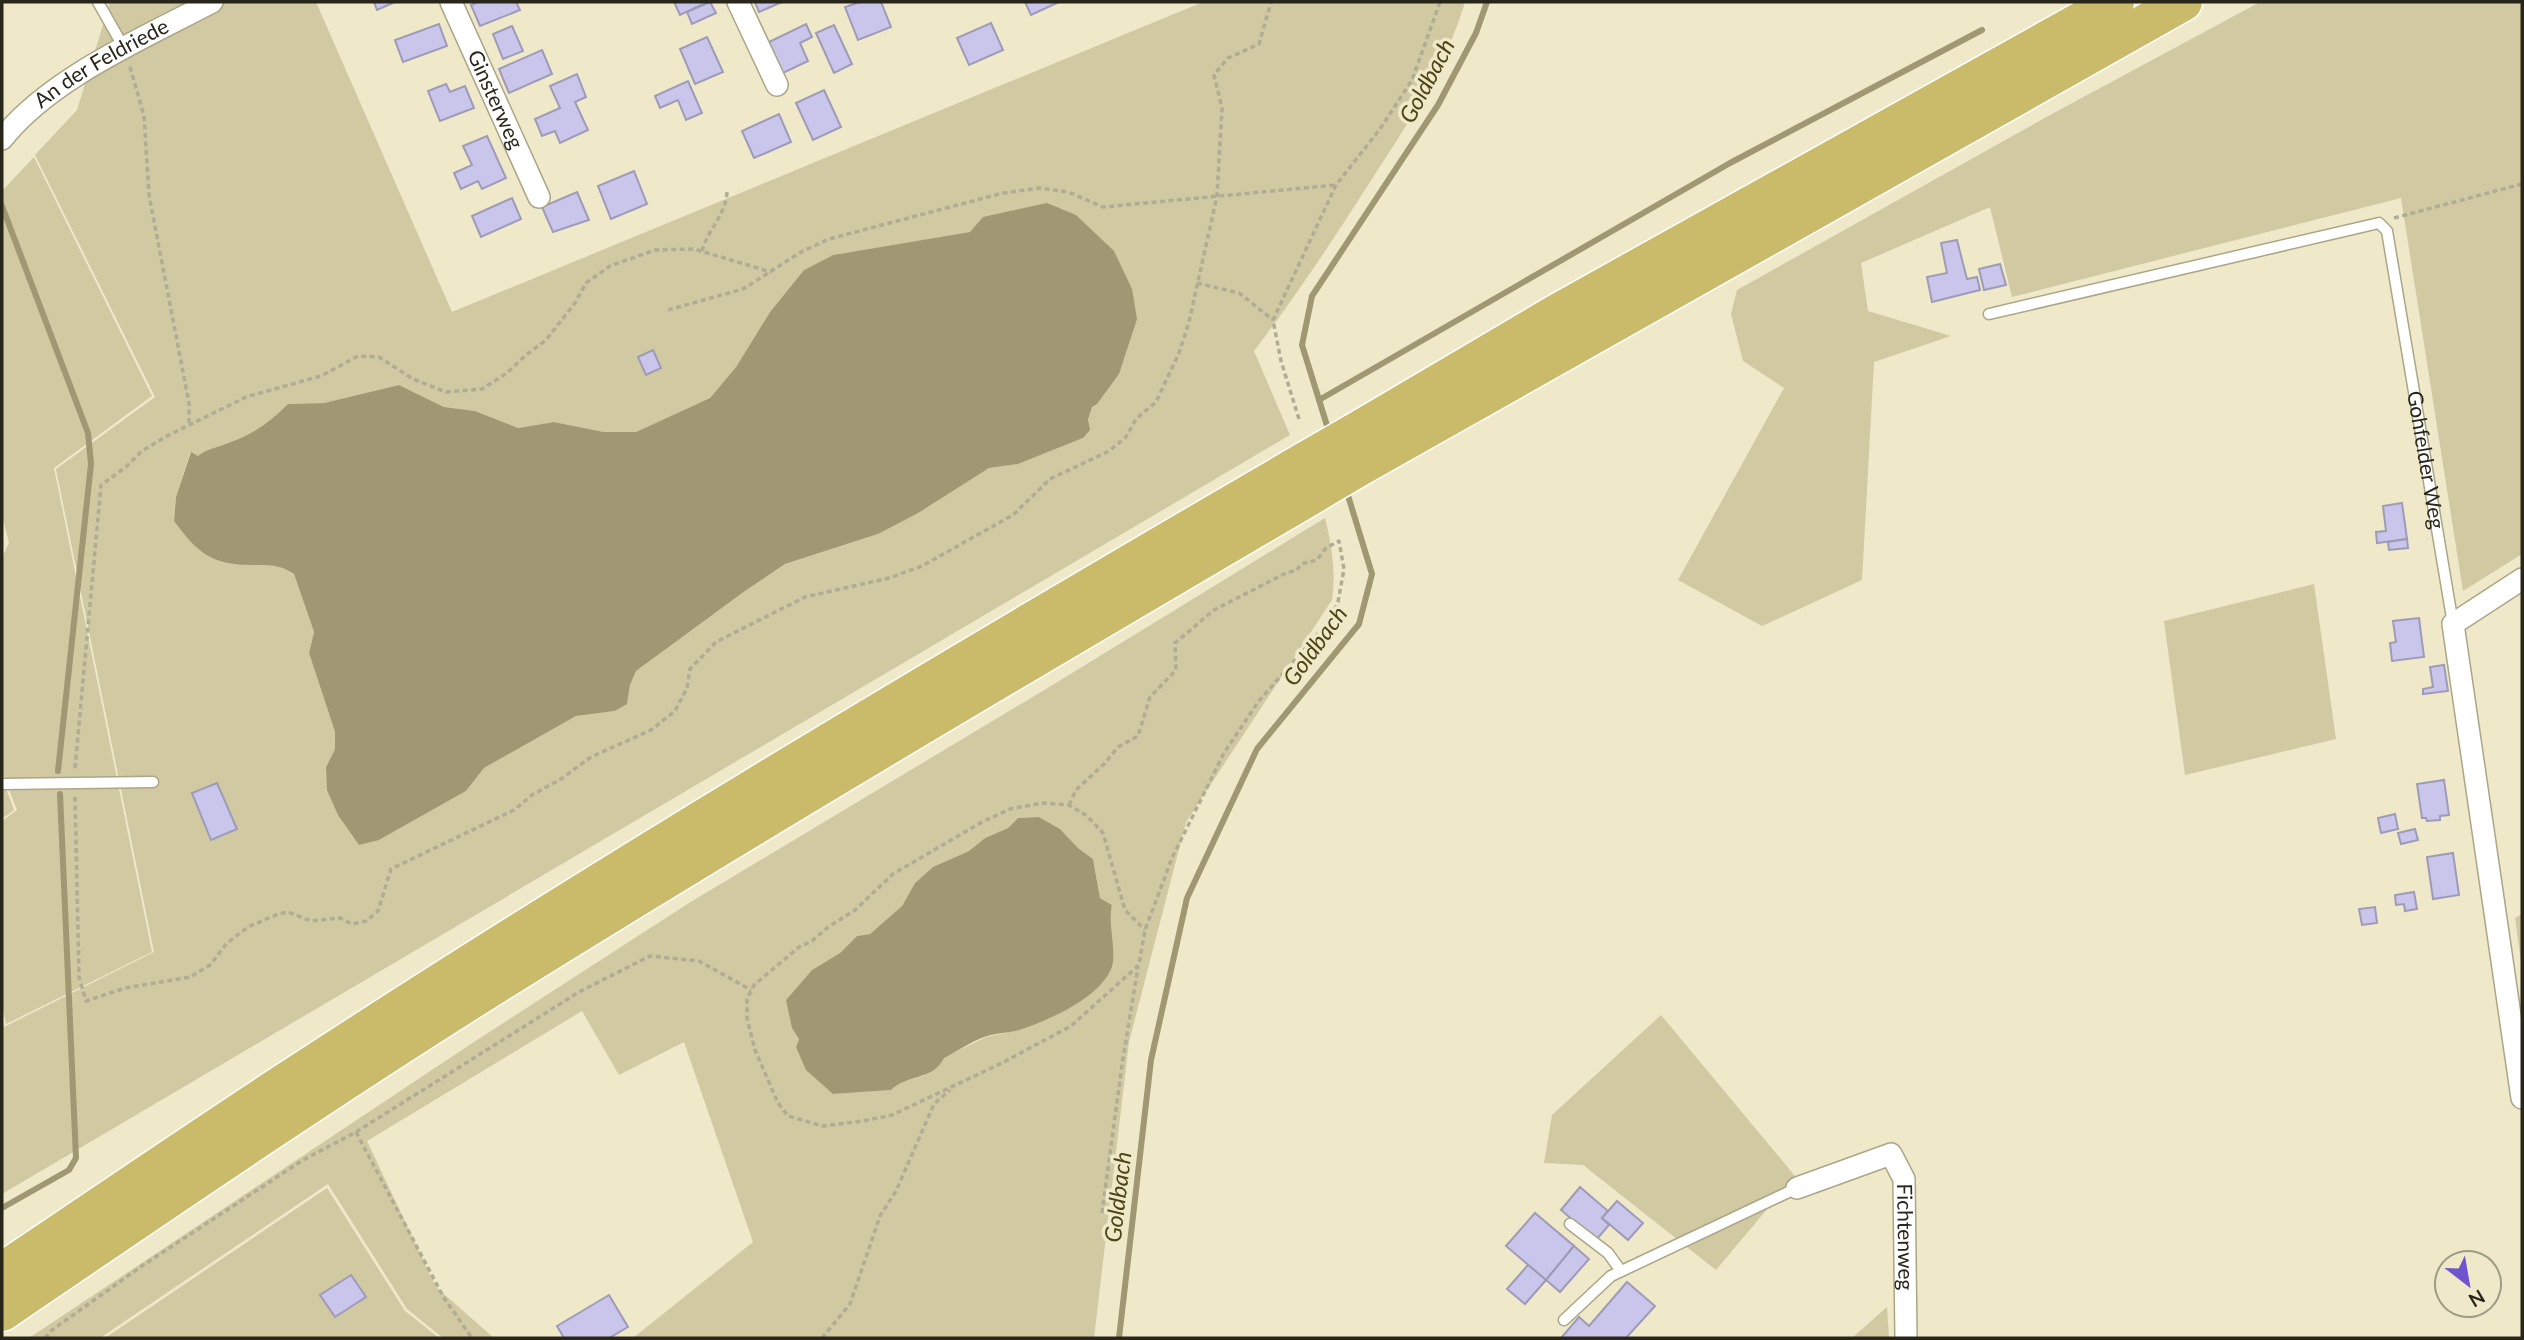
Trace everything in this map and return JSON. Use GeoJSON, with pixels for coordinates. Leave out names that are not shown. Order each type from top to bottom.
{"type":"FeatureCollection","features":[{"type":"Feature","properties":{"kind":"highway"},"geometry":{"type":"LineString","coordinates":[[1356,450],[1559,312],[2115,2]]}},
{"type":"Feature","properties":{"kind":"highway"},"geometry":{"type":"LineString","coordinates":[[2,1312],[221,1163],[531,962],[849,767],[1312,476],[2183,2]]}},
{"type":"Feature","properties":{"kind":"highway"},"geometry":{"type":"LineString","coordinates":[[2,1272],[280,1086],[643,856],[1060,603],[1312,476]]}},
{"type":"Feature","properties":{"kind":"street","name":"An der Feldriede"},"geometry":{"type":"LineString","coordinates":[[2,139],[54,90],[124,48],[212,2]]}},
{"type":"Feature","properties":{"kind":"street","name":"Ginsterweg"},"geometry":{"type":"LineString","coordinates":[[451,2],[539,197]]}},
{"type":"Feature","properties":{"kind":"street"},"geometry":{"type":"LineString","coordinates":[[738,2],[777,85]]}},
{"type":"Feature","properties":{"kind":"street"},"geometry":{"type":"LineString","coordinates":[[2453,624],[2522,579]]}},
{"type":"Feature","properties":{"kind":"street","name":"Gohfelder Weg"},"geometry":{"type":"LineString","coordinates":[[2453,624],[2522,1098]]}},
{"type":"Feature","properties":{"kind":"street","name":"Fichtenweg"},"geometry":{"type":"LineString","coordinates":[[1797,1188],[1891,1154],[1904,1179],[1906,1338]]}},
{"type":"Feature","properties":{"kind":"lane"},"geometry":{"type":"LineString","coordinates":[[98,2],[124,48]]}},
{"type":"Feature","properties":{"kind":"lane"},"geometry":{"type":"LineString","coordinates":[[1989,314],[2379,223]]}},
{"type":"Feature","properties":{"kind":"lane","name":"Gohfelder Weg"},"geometry":{"type":"LineString","coordinates":[[2379,223],[2387,231],[2453,624]]}},
{"type":"Feature","properties":{"kind":"lane"},"geometry":{"type":"LineString","coordinates":[[2,784],[153,782]]}},
{"type":"Feature","properties":{"kind":"lane"},"geometry":{"type":"LineString","coordinates":[[1564,1320],[1611,1276],[1797,1188]]}},
{"type":"Feature","properties":{"kind":"lane"},"geometry":{"type":"LineString","coordinates":[[1570,1224],[1608,1253],[1621,1271]]}},
{"type":"Feature","properties":{"kind":"path"},"geometry":{"type":"LineString","coordinates":[[771,272],[694,249],[655,250],[610,266],[586,283],[575,303],[546,340],[506,373],[482,388],[446,392],[413,379],[379,357],[358,356],[321,376],[246,397],[142,452],[101,485],[74,783],[79,977],[86,1001],[125,988],[190,976],[210,965],[226,943],[248,927],[278,914],[288,912],[311,921],[340,918],[352,924],[366,921],[378,911],[391,869],[514,810],[532,795],[561,779],[591,757],[651,730],[675,712],[687,688],[690,669],[716,642],[806,597],[889,578],[922,566],[1013,515],[1050,479],[1109,451],[1126,437],[1136,419],[1156,401],[1179,353],[1189,322],[1217,196],[1223,108],[1214,75],[1228,58],[1259,44],[1271,2]]}},
{"type":"Feature","properties":{"kind":"path"},"geometry":{"type":"LineString","coordinates":[[1299,419],[1281,361],[1273,320],[1336,185],[1380,129],[1412,80],[1440,2]]}},
{"type":"Feature","properties":{"kind":"path"},"geometry":{"type":"LineString","coordinates":[[124,48],[144,116],[149,195],[189,403],[189,426]]}},
{"type":"Feature","properties":{"kind":"path"},"geometry":{"type":"LineString","coordinates":[[2379,223],[2414,211],[2522,184]]}},
{"type":"Feature","properties":{"kind":"path"},"geometry":{"type":"LineString","coordinates":[[668,310],[743,289],[800,252],[829,239],[1003,193],[1040,187],[1068,192],[1104,207],[1336,185]]}},
{"type":"Feature","properties":{"kind":"path"},"geometry":{"type":"LineString","coordinates":[[702,251],[711,228],[727,206],[727,192]]}},
{"type":"Feature","properties":{"kind":"path"},"geometry":{"type":"LineString","coordinates":[[1197,283],[1239,293],[1273,320]]}},
{"type":"Feature","properties":{"kind":"path"},"geometry":{"type":"LineString","coordinates":[[1069,805],[1076,790],[1118,747],[1138,737],[1150,697],[1176,670],[1175,643],[1214,610],[1297,570],[1301,564],[1317,560],[1326,548],[1339,541],[1344,569],[1338,601],[1330,620],[1258,702],[1224,753],[1172,858],[1146,930],[1122,1065],[1102,1213]]}},
{"type":"Feature","properties":{"kind":"path"},"geometry":{"type":"LineString","coordinates":[[1139,965],[1072,1026],[892,1115],[863,1121],[823,1126],[788,1116],[778,1103],[755,1049],[747,1018],[747,999],[754,985],[799,947],[813,941],[827,928],[855,910],[893,874],[982,822],[1010,809],[1042,803],[1069,805],[1087,816],[1103,833],[1108,859],[1125,910],[1146,930]]}},
{"type":"Feature","properties":{"kind":"path"},"geometry":{"type":"LineString","coordinates":[[45,1338],[142,1266],[303,1160],[356,1132],[579,992],[650,956],[699,961],[751,990]]}},
{"type":"Feature","properties":{"kind":"path"},"geometry":{"type":"LineString","coordinates":[[822,1338],[850,1304],[880,1216],[896,1191],[934,1104],[954,1086]]}},
{"type":"Feature","properties":{"kind":"path"},"geometry":{"type":"LineString","coordinates":[[356,1132],[444,1298],[472,1338]]}},
{"type":"Feature","properties":{"kind":"shaded area"},"geometry":{"type":"Polygon","coordinates":[[[110,2],[316,2],[452,312],[1203,2],[1465,2],[1447,50],[1411,117],[1314,268],[1254,351],[1290,435],[2,1194],[2,1017],[4,1027],[154,952],[56,469],[155,397],[35,155],[77,110],[110,2]],[[971,232],[833,255],[804,270],[770,312],[736,367],[710,398],[636,432],[604,432],[554,422],[518,428],[475,411],[444,407],[399,385],[324,403],[288,404],[253,432],[237,440],[198,456],[190,453],[176,497],[174,521],[248,565],[278,565],[294,574],[314,632],[309,653],[335,732],[335,749],[326,767],[379,840],[466,791],[484,768],[576,716],[615,711],[627,704],[630,685],[636,671],[785,564],[878,534],[989,468],[1018,464],[1083,438],[1092,407],[971,232]]]}},
{"type":"Feature","properties":{"kind":"shaded area"},"geometry":{"type":"Polygon","coordinates":[[[2260,2],[2522,2],[2522,554],[2463,591],[2401,198],[2012,297],[1990,207],[1861,263],[1868,311],[1951,336],[1874,362],[1862,580],[1762,626],[1678,580],[1784,388],[1743,361],[1731,314],[1737,290],[2050,115],[2260,2]]]}},
{"type":"Feature","properties":{"kind":"shaded area"},"geometry":{"type":"Polygon","coordinates":[[[34,157],[152,396],[54,468],[152,952],[6,1024],[2,1004],[2,821],[17,810],[2,772],[2,557],[9,543],[2,515],[2,191],[34,157]]]}},
{"type":"Feature","properties":{"kind":"shaded area"},"geometry":{"type":"Polygon","coordinates":[[[1047,203],[1076,215],[1114,251],[1132,289],[1137,319],[1119,374],[1092,407],[1088,420],[1090,430],[1083,438],[1018,464],[989,468],[918,513],[878,534],[785,564],[636,671],[630,685],[627,704],[615,711],[576,716],[484,768],[466,791],[379,840],[359,845],[338,815],[327,790],[326,767],[335,749],[335,732],[309,653],[314,632],[294,574],[274,566],[238,564],[215,559],[198,549],[182,532],[174,521],[176,497],[191,452],[198,456],[237,440],[253,432],[288,404],[324,403],[399,385],[444,407],[475,411],[518,428],[554,422],[604,432],[636,432],[710,398],[736,367],[770,312],[804,270],[833,255],[970,232],[983,217],[1047,203]]]}},
{"type":"Feature","properties":{"kind":"shaded area"},"geometry":{"type":"Polygon","coordinates":[[[1325,518],[1333,559],[1332,600],[1186,822],[1129,1042],[1094,1338],[633,1338],[753,1242],[684,1042],[619,1075],[582,1011],[367,1141],[436,1287],[494,1338],[443,1338],[407,1309],[328,1184],[100,1338],[29,1338],[477,1040],[689,903],[1325,518]],[[1039,817],[1018,818],[1008,828],[985,838],[969,851],[933,867],[915,883],[902,906],[870,934],[857,936],[840,953],[812,970],[786,1000],[799,1039],[796,1047],[833,1094],[891,1090],[897,1083],[923,1076],[943,1058],[986,1037],[1018,1030],[1112,943],[1109,916],[1112,905],[1100,898],[1093,859],[1060,829],[1039,817]]]}},
{"type":"Feature","properties":{"kind":"shaded area"},"geometry":{"type":"Polygon","coordinates":[[[2314,584],[2336,739],[2185,775],[2164,621],[2314,584]]]}},
{"type":"Feature","properties":{"kind":"shaded area"},"geometry":{"type":"Polygon","coordinates":[[[2,778],[14,810],[2,819],[2,778]]]}},
{"type":"Feature","properties":{"kind":"shaded area"},"geometry":{"type":"Polygon","coordinates":[[[1039,817],[1060,829],[1093,859],[1100,898],[1112,905],[1113,962],[1105,980],[1084,999],[1058,1014],[1019,1030],[976,1041],[944,1058],[927,1074],[897,1085],[891,1090],[833,1094],[806,1070],[796,1047],[799,1039],[792,1028],[786,1000],[812,970],[840,953],[857,936],[870,934],[902,906],[915,883],[933,867],[969,851],[985,838],[1008,828],[1018,818],[1039,817]]]}},
{"type":"Feature","properties":{"kind":"shaded area"},"geometry":{"type":"Polygon","coordinates":[[[2522,914],[2522,969],[2515,918],[2522,914]]]}},
{"type":"Feature","properties":{"kind":"shaded area"},"geometry":{"type":"Polygon","coordinates":[[[1661,1015],[1795,1176],[1716,1270],[1583,1165],[1544,1163],[1552,1115],[1661,1015]]]}},
{"type":"Feature","properties":{"kind":"shaded area"},"geometry":{"type":"Polygon","coordinates":[[[327,1188],[405,1311],[439,1338],[105,1338],[327,1188]]]}},
{"type":"Feature","properties":{"kind":"shaded area"},"geometry":{"type":"Polygon","coordinates":[[[1887,1307],[1889,1338],[1852,1338],[1887,1307]]]}},
{"type":"Feature","properties":{"kind":"building"},"geometry":{"type":"Polygon","coordinates":[[[374,2],[395,2],[377,10],[374,2]]]}},
{"type":"Feature","properties":{"kind":"building"},"geometry":{"type":"Polygon","coordinates":[[[478,2],[516,2],[520,10],[480,26],[471,5],[478,2]]]}},
{"type":"Feature","properties":{"kind":"building"},"geometry":{"type":"Polygon","coordinates":[[[674,2],[708,2],[680,15],[674,2]]]}},
{"type":"Feature","properties":{"kind":"building"},"geometry":{"type":"Polygon","coordinates":[[[710,2],[716,13],[692,24],[687,12],[710,2]]]}},
{"type":"Feature","properties":{"kind":"building"},"geometry":{"type":"Polygon","coordinates":[[[755,2],[782,2],[759,12],[755,2]]]}},
{"type":"Feature","properties":{"kind":"building"},"geometry":{"type":"Polygon","coordinates":[[[860,2],[881,2],[891,27],[858,40],[845,7],[860,2]]]}},
{"type":"Feature","properties":{"kind":"building"},"geometry":{"type":"Polygon","coordinates":[[[1025,2],[1059,2],[1031,15],[1025,2]]]}},
{"type":"Feature","properties":{"kind":"building"},"geometry":{"type":"Polygon","coordinates":[[[991,23],[1003,50],[969,65],[957,38],[991,23]]]}},
{"type":"Feature","properties":{"kind":"building"},"geometry":{"type":"Polygon","coordinates":[[[439,24],[447,46],[403,62],[395,40],[439,24]]]}},
{"type":"Feature","properties":{"kind":"building"},"geometry":{"type":"Polygon","coordinates":[[[806,24],[812,37],[800,43],[808,61],[783,73],[769,42],[806,24]]]}},
{"type":"Feature","properties":{"kind":"building"},"geometry":{"type":"Polygon","coordinates":[[[834,25],[852,64],[834,73],[816,33],[834,25]]]}},
{"type":"Feature","properties":{"kind":"building"},"geometry":{"type":"Polygon","coordinates":[[[512,26],[523,51],[503,59],[493,34],[512,26]]]}},
{"type":"Feature","properties":{"kind":"building"},"geometry":{"type":"Polygon","coordinates":[[[707,37],[723,72],[695,84],[680,49],[707,37]]]}},
{"type":"Feature","properties":{"kind":"building"},"geometry":{"type":"Polygon","coordinates":[[[542,50],[552,74],[509,93],[499,69],[542,50]]]}},
{"type":"Feature","properties":{"kind":"building"},"geometry":{"type":"Polygon","coordinates":[[[577,74],[586,97],[575,102],[588,130],[560,143],[555,131],[542,136],[535,119],[560,108],[550,86],[577,74]]]}},
{"type":"Feature","properties":{"kind":"building"},"geometry":{"type":"Polygon","coordinates":[[[688,81],[702,113],[686,120],[678,100],[660,108],[655,96],[688,81]]]}},
{"type":"Feature","properties":{"kind":"building"},"geometry":{"type":"Polygon","coordinates":[[[446,84],[450,92],[465,86],[474,108],[440,121],[428,91],[446,84]]]}},
{"type":"Feature","properties":{"kind":"building"},"geometry":{"type":"Polygon","coordinates":[[[824,90],[841,127],[813,140],[796,103],[824,90]]]}},
{"type":"Feature","properties":{"kind":"building"},"geometry":{"type":"Polygon","coordinates":[[[779,114],[791,142],[754,158],[742,131],[779,114]]]}},
{"type":"Feature","properties":{"kind":"building"},"geometry":{"type":"Polygon","coordinates":[[[487,136],[506,178],[482,189],[478,181],[461,189],[454,173],[472,165],[463,146],[487,136]]]}},
{"type":"Feature","properties":{"kind":"building"},"geometry":{"type":"Polygon","coordinates":[[[634,171],[647,204],[611,219],[598,186],[634,171]]]}},
{"type":"Feature","properties":{"kind":"building"},"geometry":{"type":"Polygon","coordinates":[[[577,192],[589,220],[553,232],[542,207],[577,192]]]}},
{"type":"Feature","properties":{"kind":"building"},"geometry":{"type":"Polygon","coordinates":[[[512,198],[521,219],[481,237],[472,216],[512,198]]]}},
{"type":"Feature","properties":{"kind":"building"},"geometry":{"type":"Polygon","coordinates":[[[1957,240],[1967,279],[1977,277],[1980,290],[1932,302],[1927,277],[1947,273],[1941,243],[1957,240]]]}},
{"type":"Feature","properties":{"kind":"building"},"geometry":{"type":"Polygon","coordinates":[[[2000,264],[2006,285],[1984,290],[1979,269],[2000,264]]]}},
{"type":"Feature","properties":{"kind":"building"},"geometry":{"type":"Polygon","coordinates":[[[653,350],[661,368],[646,375],[638,357],[653,350]]]}},
{"type":"Feature","properties":{"kind":"building"},"geometry":{"type":"Polygon","coordinates":[[[2402,503],[2407,539],[2377,543],[2376,532],[2386,531],[2383,506],[2402,503]]]}},
{"type":"Feature","properties":{"kind":"building"},"geometry":{"type":"Polygon","coordinates":[[[2407,539],[2408,548],[2389,550],[2388,542],[2407,539]]]}},
{"type":"Feature","properties":{"kind":"building"},"geometry":{"type":"Polygon","coordinates":[[[2419,618],[2424,657],[2392,661],[2390,643],[2396,642],[2393,621],[2419,618]]]}},
{"type":"Feature","properties":{"kind":"building"},"geometry":{"type":"Polygon","coordinates":[[[2444,665],[2448,691],[2423,694],[2423,689],[2433,687],[2430,667],[2444,665]]]}},
{"type":"Feature","properties":{"kind":"building"},"geometry":{"type":"Polygon","coordinates":[[[2444,780],[2449,815],[2440,816],[2440,820],[2427,821],[2422,818],[2417,784],[2444,780]]]}},
{"type":"Feature","properties":{"kind":"building"},"geometry":{"type":"Polygon","coordinates":[[[217,783],[237,829],[211,840],[192,793],[217,783]]]}},
{"type":"Feature","properties":{"kind":"building"},"geometry":{"type":"Polygon","coordinates":[[[2395,814],[2398,829],[2381,833],[2378,818],[2395,814]]]}},
{"type":"Feature","properties":{"kind":"building"},"geometry":{"type":"Polygon","coordinates":[[[2415,829],[2418,840],[2401,844],[2398,833],[2415,829]]]}},
{"type":"Feature","properties":{"kind":"building"},"geometry":{"type":"Polygon","coordinates":[[[2453,853],[2459,895],[2433,899],[2427,857],[2453,853]]]}},
{"type":"Feature","properties":{"kind":"building"},"geometry":{"type":"Polygon","coordinates":[[[2414,892],[2417,909],[2405,911],[2404,904],[2396,905],[2395,895],[2414,892]]]}},
{"type":"Feature","properties":{"kind":"building"},"geometry":{"type":"Polygon","coordinates":[[[2375,907],[2377,923],[2362,925],[2359,909],[2375,907]]]}},
{"type":"Feature","properties":{"kind":"building"},"geometry":{"type":"Polygon","coordinates":[[[1580,1187],[1608,1211],[1602,1218],[1609,1225],[1596,1240],[1561,1210],[1580,1187]]]}},
{"type":"Feature","properties":{"kind":"building"},"geometry":{"type":"Polygon","coordinates":[[[1617,1201],[1643,1223],[1628,1240],[1602,1218],[1617,1201]]]}},
{"type":"Feature","properties":{"kind":"building"},"geometry":{"type":"Polygon","coordinates":[[[1535,1213],[1574,1246],[1546,1280],[1506,1246],[1535,1213]]]}},
{"type":"Feature","properties":{"kind":"building"},"geometry":{"type":"Polygon","coordinates":[[[1574,1246],[1589,1259],[1560,1292],[1546,1280],[1574,1246]]]}},
{"type":"Feature","properties":{"kind":"building"},"geometry":{"type":"Polygon","coordinates":[[[1528,1265],[1546,1280],[1525,1304],[1507,1289],[1528,1265]]]}},
{"type":"Feature","properties":{"kind":"building"},"geometry":{"type":"Polygon","coordinates":[[[351,1275],[366,1297],[335,1317],[320,1295],[351,1275]]]}},
{"type":"Feature","properties":{"kind":"building"},"geometry":{"type":"Polygon","coordinates":[[[1627,1282],[1655,1306],[1626,1338],[1561,1338],[1579,1317],[1589,1326],[1627,1282]]]}},
{"type":"Feature","properties":{"kind":"building"},"geometry":{"type":"Polygon","coordinates":[[[609,1295],[628,1327],[609,1338],[564,1338],[557,1326],[609,1295]]]}},
{"type":"Feature","properties":{"kind":"waterway","name":"Goldbach"},"geometry":{"type":"LineString","coordinates":[[1329,432],[1302,345],[1312,296],[1438,105],[1476,33],[1487,2]]}},
{"type":"Feature","properties":{"kind":"waterway"},"geometry":{"type":"LineString","coordinates":[[1319,400],[1730,163],[1982,30]]}},
{"type":"Feature","properties":{"kind":"waterway"},"geometry":{"type":"LineString","coordinates":[[2,206],[88,433],[91,464],[58,771]]}},
{"type":"Feature","properties":{"kind":"waterway","name":"Goldbach"},"geometry":{"type":"LineString","coordinates":[[1119,1338],[1151,1060],[1187,898],[1257,749],[1359,624],[1372,574],[1346,489]]}},
{"type":"Feature","properties":{"kind":"waterway"},"geometry":{"type":"LineString","coordinates":[[2,1208],[69,1170],[76,1158],[60,794]]}}]}
